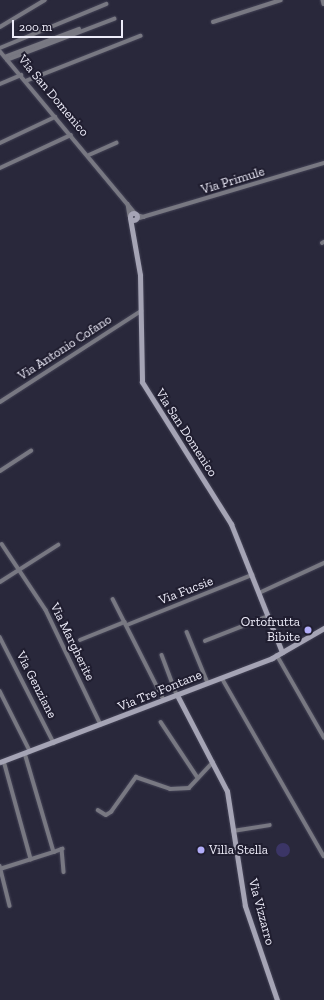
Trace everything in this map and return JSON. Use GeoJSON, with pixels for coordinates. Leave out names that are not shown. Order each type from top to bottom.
{"type":"FeatureCollection","features":[{"type":"Feature","properties":{"kind":"street"},"geometry":{"type":"LineString","coordinates":[[0,27],[45,0]]}},
{"type":"Feature","properties":{"kind":"street"},"geometry":{"type":"LineString","coordinates":[[213,22],[281,0]]}},
{"type":"Feature","properties":{"kind":"street"},"geometry":{"type":"LineString","coordinates":[[0,48],[106,4]]}},
{"type":"Feature","properties":{"kind":"street"},"geometry":{"type":"LineString","coordinates":[[6,58],[114,19]]}},
{"type":"Feature","properties":{"kind":"street"},"geometry":{"type":"LineString","coordinates":[[6,58],[79,29]]}},
{"type":"Feature","properties":{"kind":"street"},"geometry":{"type":"LineString","coordinates":[[26,81],[140,36]]}},
{"type":"Feature","properties":{"kind":"street","name":"Via San Domenico"},"geometry":{"type":"LineString","coordinates":[[0,51],[128,203],[134,217],[133,226],[142,310],[142,382],[224,511],[252,575],[282,652]]}},
{"type":"Feature","properties":{"kind":"street"},"geometry":{"type":"LineString","coordinates":[[0,84],[21,75]]}},
{"type":"Feature","properties":{"kind":"street"},"geometry":{"type":"LineString","coordinates":[[0,143],[55,117]]}},
{"type":"Feature","properties":{"kind":"street"},"geometry":{"type":"LineString","coordinates":[[0,168],[71,135]]}},
{"type":"Feature","properties":{"kind":"street","name":"Via San Domenico"},"geometry":{"type":"LineString","coordinates":[[89,155],[116,143]]}},
{"type":"Feature","properties":{"kind":"street","name":"Via Primule"},"geometry":{"type":"LineString","coordinates":[[134,217],[147,218],[324,163]]}},
{"type":"Feature","properties":{"kind":"street","name":"Via Antonio Cofano"},"geometry":{"type":"LineString","coordinates":[[0,402],[142,310]]}},
{"type":"Feature","properties":{"kind":"street"},"geometry":{"type":"LineString","coordinates":[[0,471],[31,451]]}},
{"type":"Feature","properties":{"kind":"street","name":"Via Margherite"},"geometry":{"type":"LineString","coordinates":[[2,544],[21,568],[46,610],[101,726]]}},
{"type":"Feature","properties":{"kind":"street"},"geometry":{"type":"LineString","coordinates":[[0,582],[58,545]]}},
{"type":"Feature","properties":{"kind":"street"},"geometry":{"type":"LineString","coordinates":[[259,593],[324,563]]}},
{"type":"Feature","properties":{"kind":"street","name":"Via Fucsie"},"geometry":{"type":"LineString","coordinates":[[80,640],[252,575]]}},
{"type":"Feature","properties":{"kind":"street"},"geometry":{"type":"LineString","coordinates":[[113,599],[165,700]]}},
{"type":"Feature","properties":{"kind":"street"},"geometry":{"type":"LineString","coordinates":[[205,641],[268,616]]}},
{"type":"Feature","properties":{"kind":"street","name":"Via Tre Fontane"},"geometry":{"type":"LineString","coordinates":[[2,762],[101,726],[222,678],[277,655],[324,629]]}},
{"type":"Feature","properties":{"kind":"street"},"geometry":{"type":"LineString","coordinates":[[187,632],[208,683]]}},
{"type":"Feature","properties":{"kind":"street","name":"Via Genziane"},"geometry":{"type":"LineString","coordinates":[[0,637],[54,742]]}},
{"type":"Feature","properties":{"kind":"street"},"geometry":{"type":"LineString","coordinates":[[162,655],[177,695]]}},
{"type":"Feature","properties":{"kind":"street"},"geometry":{"type":"LineString","coordinates":[[277,655],[324,737]]}},
{"type":"Feature","properties":{"kind":"street"},"geometry":{"type":"LineString","coordinates":[[222,678],[324,856]]}},
{"type":"Feature","properties":{"kind":"street"},"geometry":{"type":"LineString","coordinates":[[0,691],[28,752],[54,852]]}},
{"type":"Feature","properties":{"kind":"street","name":"Via Vizzarro"},"geometry":{"type":"LineString","coordinates":[[177,695],[213,762],[228,794],[245,906],[277,1000]]}},
{"type":"Feature","properties":{"kind":"street"},"geometry":{"type":"LineString","coordinates":[[161,722],[198,778]]}},
{"type":"Feature","properties":{"kind":"street"},"geometry":{"type":"LineString","coordinates":[[2,762],[31,859]]}},
{"type":"Feature","properties":{"kind":"street"},"geometry":{"type":"LineString","coordinates":[[98,810],[106,815],[111,812],[136,777],[179,790],[191,787],[213,762]]}},
{"type":"Feature","properties":{"kind":"street"},"geometry":{"type":"LineString","coordinates":[[233,831],[270,825]]}},
{"type":"Feature","properties":{"kind":"street"},"geometry":{"type":"LineString","coordinates":[[10,906],[0,868],[62,849],[64,872]]}},
{"type":"Feature","properties":{"kind":"shaded area"},"geometry":{"type":"Polygon","coordinates":[[[283,843],[288,845],[290,850],[288,855],[283,857],[278,855],[276,850],[278,845],[283,843]]]}},
{"type":"Feature","properties":{"kind":"place","name":"Ortofrutta Bibite"},"geometry":{"type":"Point","coordinates":[308,630]}},
{"type":"Feature","properties":{"kind":"place","name":"Villa Stella"},"geometry":{"type":"Point","coordinates":[201,850]}}]}
